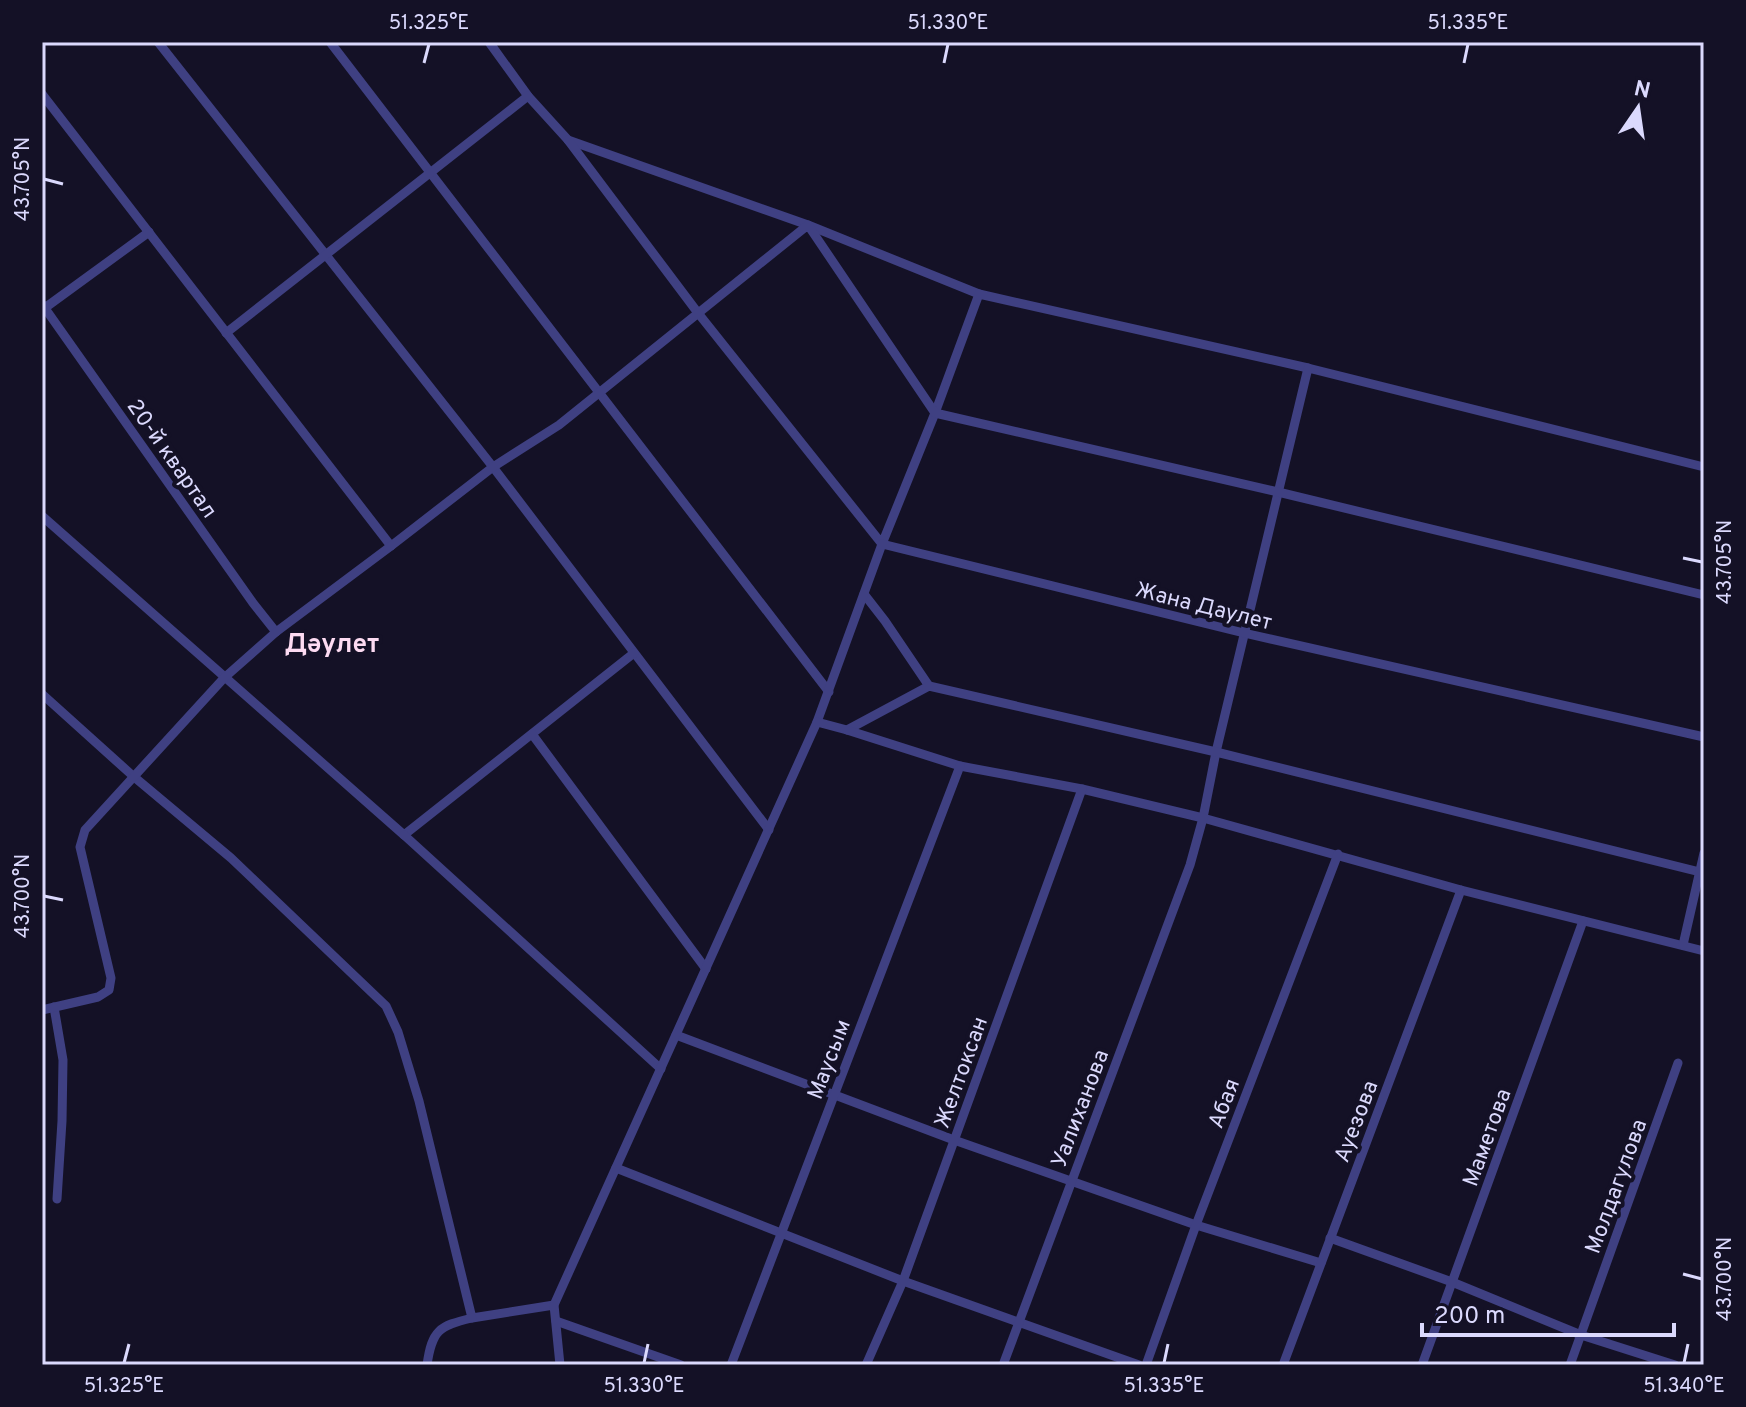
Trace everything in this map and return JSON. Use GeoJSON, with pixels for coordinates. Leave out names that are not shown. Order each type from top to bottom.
{"type":"FeatureCollection","features":[{"type":"Feature","properties":{"kind":"street"},"geometry":{"type":"LineString","coordinates":[[158,42],[493,467],[769,830]]}},
{"type":"Feature","properties":{"kind":"street"},"geometry":{"type":"LineString","coordinates":[[330,42],[829,692]]}},
{"type":"Feature","properties":{"kind":"street"},"geometry":{"type":"LineString","coordinates":[[489,42],[528,96],[568,140],[698,313],[882,544]]}},
{"type":"Feature","properties":{"kind":"street"},"geometry":{"type":"LineString","coordinates":[[42,94],[391,546]]}},
{"type":"Feature","properties":{"kind":"street"},"geometry":{"type":"LineString","coordinates":[[226,333],[528,96]]}},
{"type":"Feature","properties":{"kind":"street"},"geometry":{"type":"LineString","coordinates":[[568,140],[808,225],[979,294],[1308,368],[1704,467]]}},
{"type":"Feature","properties":{"kind":"street"},"geometry":{"type":"LineString","coordinates":[[42,1010],[98,997],[109,990],[111,978],[80,847],[85,830],[224,678],[276,632],[493,467],[559,425],[808,225]]}},
{"type":"Feature","properties":{"kind":"street"},"geometry":{"type":"LineString","coordinates":[[808,225],[935,413],[1704,595]]}},
{"type":"Feature","properties":{"kind":"street"},"geometry":{"type":"LineString","coordinates":[[43,307],[149,232]]}},
{"type":"Feature","properties":{"kind":"street"},"geometry":{"type":"LineString","coordinates":[[560,1365],[554,1305],[817,722],[979,294]]}},
{"type":"Feature","properties":{"kind":"street","name":"20-й квартал"},"geometry":{"type":"LineString","coordinates":[[43,307],[276,632]]}},
{"type":"Feature","properties":{"kind":"street","name":"Уалиханова"},"geometry":{"type":"LineString","coordinates":[[1003,1365],[1190,865],[1308,368]]}},
{"type":"Feature","properties":{"kind":"street"},"geometry":{"type":"LineString","coordinates":[[42,516],[404,835],[661,1069]]}},
{"type":"Feature","properties":{"kind":"street","name":"Жана Даулет"},"geometry":{"type":"LineString","coordinates":[[882,544],[1244,633],[1704,737]]}},
{"type":"Feature","properties":{"kind":"street"},"geometry":{"type":"LineString","coordinates":[[864,594],[929,686]]}},
{"type":"Feature","properties":{"kind":"street"},"geometry":{"type":"LineString","coordinates":[[404,835],[634,653]]}},
{"type":"Feature","properties":{"kind":"street"},"geometry":{"type":"LineString","coordinates":[[847,730],[929,686],[1216,752],[1702,872]]}},
{"type":"Feature","properties":{"kind":"street"},"geometry":{"type":"LineString","coordinates":[[42,694],[231,858],[386,1006],[398,1032],[419,1101],[472,1318]]}},
{"type":"Feature","properties":{"kind":"street"},"geometry":{"type":"LineString","coordinates":[[817,722],[960,766],[1082,789],[1203,818],[1461,890],[1704,951]]}},
{"type":"Feature","properties":{"kind":"street"},"geometry":{"type":"LineString","coordinates":[[532,734],[706,969]]}},
{"type":"Feature","properties":{"kind":"street","name":"Маусым"},"geometry":{"type":"LineString","coordinates":[[731,1365],[960,766]]}},
{"type":"Feature","properties":{"kind":"street","name":"Желтоксан"},"geometry":{"type":"LineString","coordinates":[[866,1365],[903,1281],[1082,789]]}},
{"type":"Feature","properties":{"kind":"street"},"geometry":{"type":"LineString","coordinates":[[1683,945],[1704,853]]}},
{"type":"Feature","properties":{"kind":"street","name":"Абая"},"geometry":{"type":"LineString","coordinates":[[1146,1365],[1196,1225],[1338,854]]}},
{"type":"Feature","properties":{"kind":"street","name":"Ауезова"},"geometry":{"type":"LineString","coordinates":[[1283,1365],[1461,890]]}},
{"type":"Feature","properties":{"kind":"street","name":"Маметова"},"geometry":{"type":"LineString","coordinates":[[1422,1365],[1583,921]]}},
{"type":"Feature","properties":{"kind":"street"},"geometry":{"type":"LineString","coordinates":[[54,1007],[63,1060],[57,1199]]}},
{"type":"Feature","properties":{"kind":"street"},"geometry":{"type":"LineString","coordinates":[[676,1035],[954,1140],[1196,1225],[1321,1263]]}},
{"type":"Feature","properties":{"kind":"street","name":"Молдагулова"},"geometry":{"type":"LineString","coordinates":[[1570,1365],[1678,1063]]}},
{"type":"Feature","properties":{"kind":"street"},"geometry":{"type":"LineString","coordinates":[[616,1168],[903,1281],[1139,1365]]}},
{"type":"Feature","properties":{"kind":"street"},"geometry":{"type":"LineString","coordinates":[[1330,1238],[1452,1282],[1581,1335],[1675,1365]]}},
{"type":"Feature","properties":{"kind":"street"},"geometry":{"type":"LineString","coordinates":[[427,1365],[430,1344],[438,1332],[450,1324],[554,1305]]}},
{"type":"Feature","properties":{"kind":"street"},"geometry":{"type":"LineString","coordinates":[[556,1321],[681,1365]]}},
{"type":"Feature","properties":{"kind":"district","name":"Дәулет"},"geometry":{"type":"Point","coordinates":[332,643]}}]}
